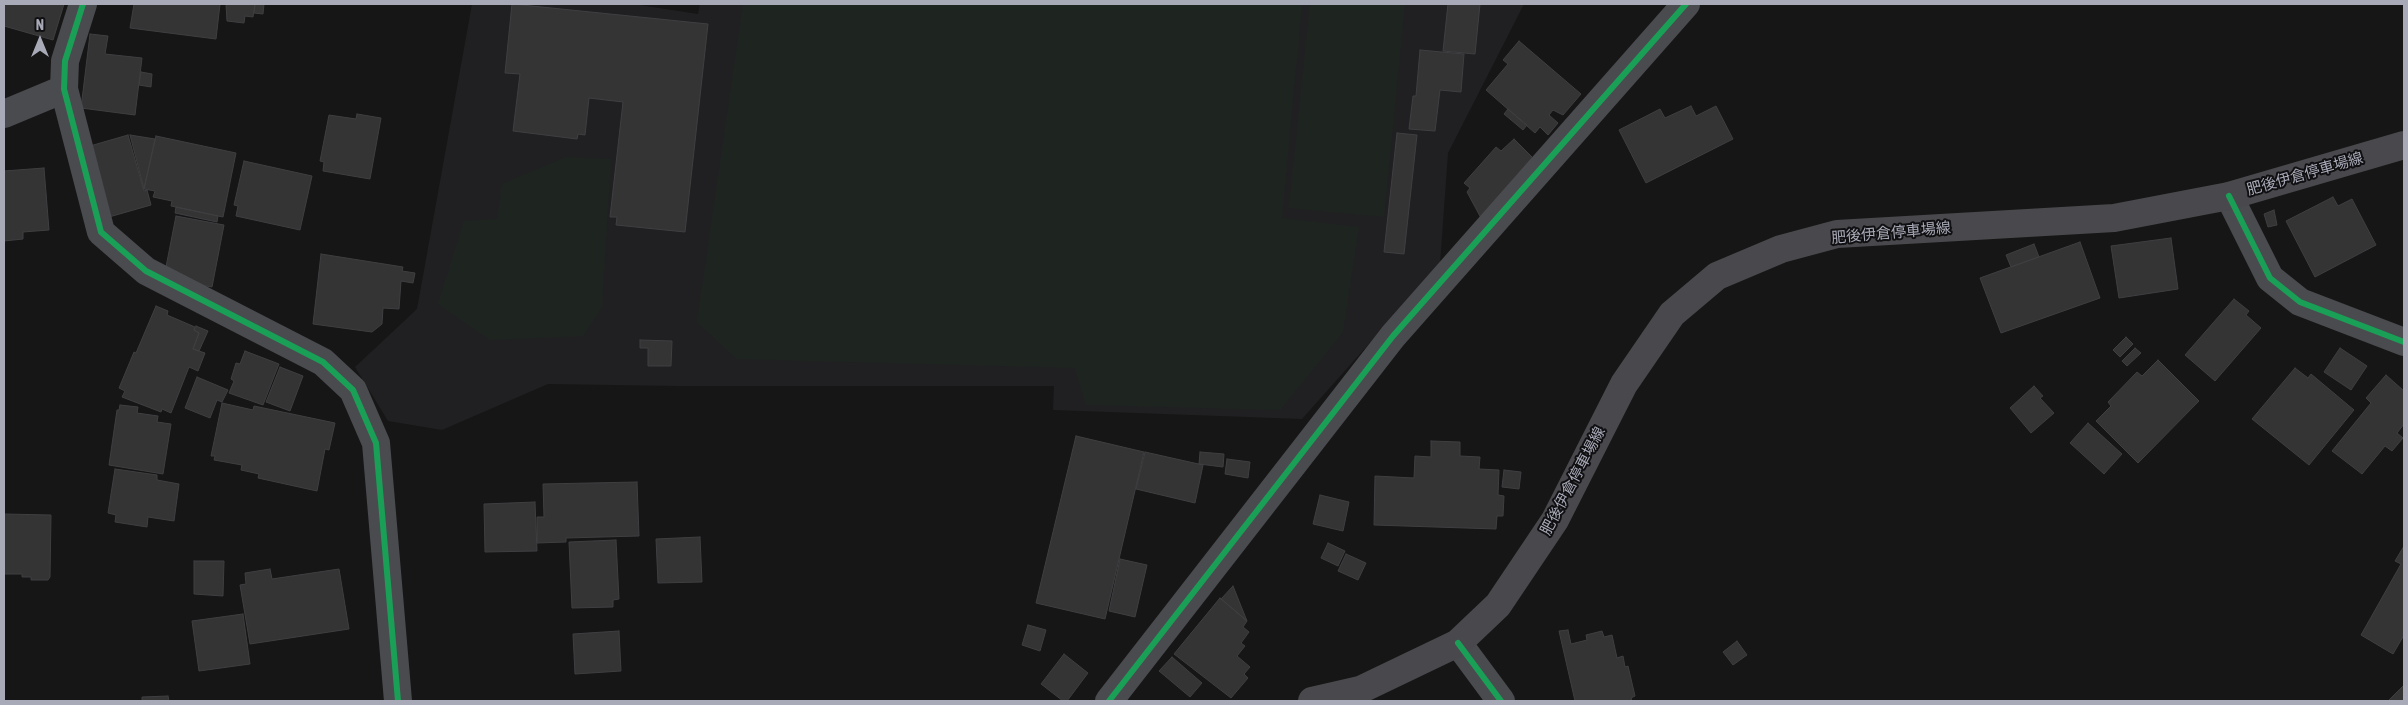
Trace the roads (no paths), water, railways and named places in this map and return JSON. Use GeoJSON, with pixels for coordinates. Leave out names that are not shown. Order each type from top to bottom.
{"type":"FeatureCollection","features":[{"type":"Feature","properties":{"kind":"main road","name":"肥後伊倉停車場線"},"geometry":{"type":"LineString","coordinates":[[1312,701],[1360,690],[1458,643],[1498,605],[1554,520],[1624,384],[1672,314],[1717,276],[1781,249],[1837,234],[2114,218],[2229,196],[2404,146]]}},
{"type":"Feature","properties":{"kind":"street"},"geometry":{"type":"LineString","coordinates":[[83,4],[65,62],[64,89],[101,232],[146,271],[323,362],[353,390],[376,443],[398,701]]}},
{"type":"Feature","properties":{"kind":"street"},"geometry":{"type":"LineString","coordinates":[[1109,701],[1393,336],[1686,4]]}},
{"type":"Feature","properties":{"kind":"street"},"geometry":{"type":"LineString","coordinates":[[4,114],[64,89]]}},
{"type":"Feature","properties":{"kind":"street"},"geometry":{"type":"LineString","coordinates":[[2229,196],[2270,278],[2300,302],[2404,342]]}},
{"type":"Feature","properties":{"kind":"street"},"geometry":{"type":"LineString","coordinates":[[1458,643],[1501,701]]}}]}
